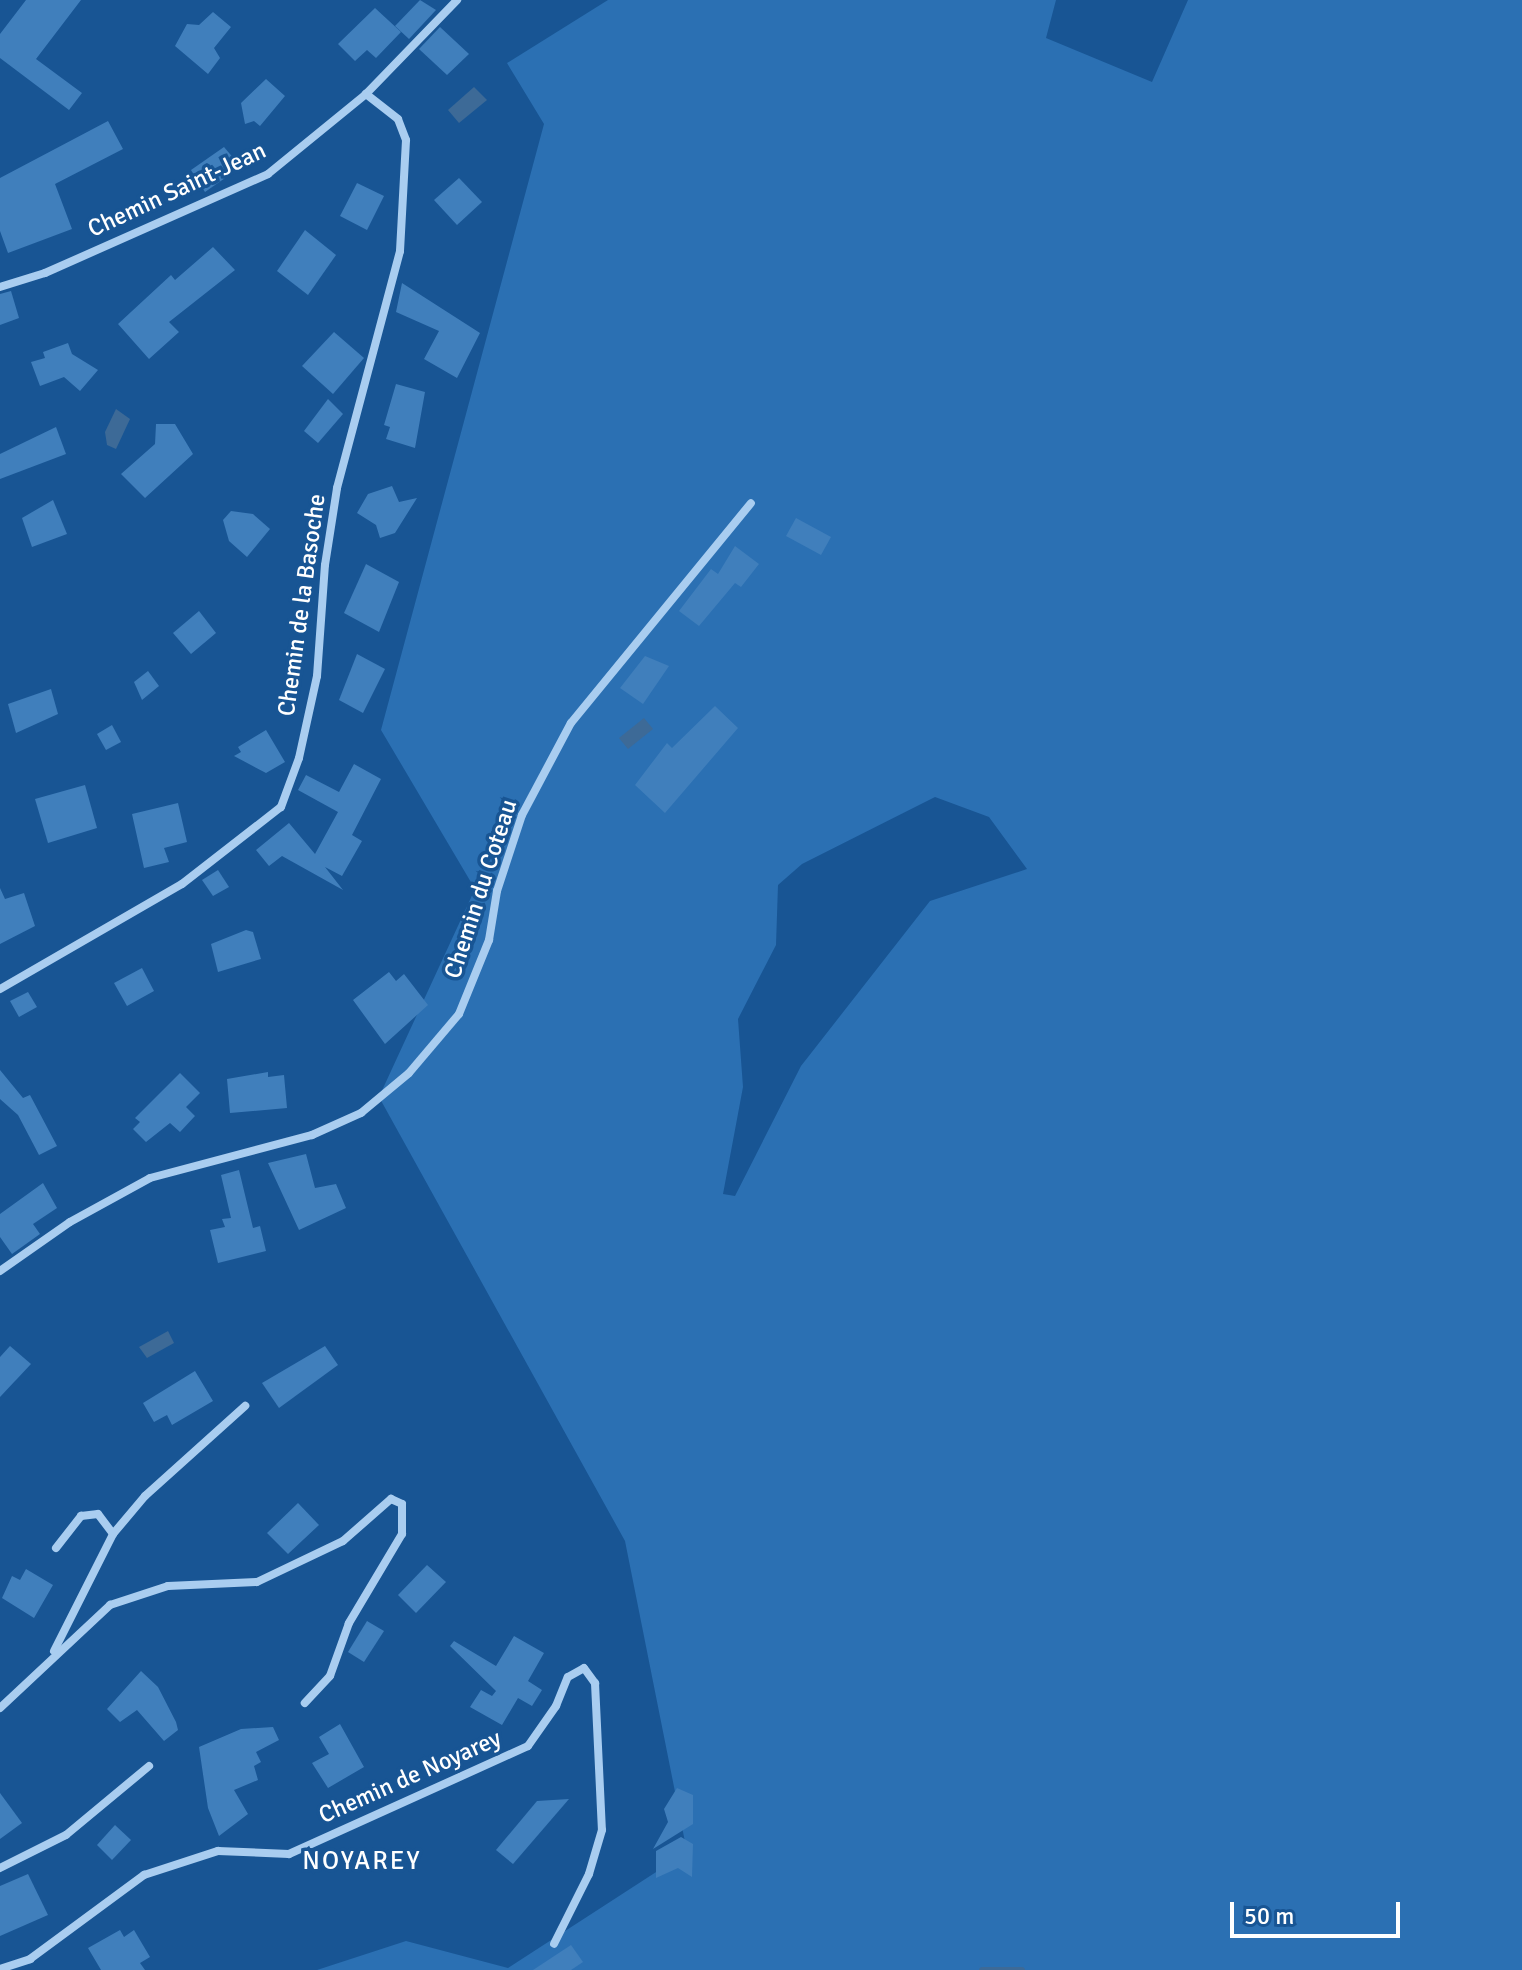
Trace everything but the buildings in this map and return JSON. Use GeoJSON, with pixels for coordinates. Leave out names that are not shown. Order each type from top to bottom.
{"type":"FeatureCollection","features":[{"type":"Feature","properties":{"kind":"street","name":"Chemin Saint-Jean"},"geometry":{"type":"LineString","coordinates":[[0,287],[45,273],[268,174],[366,94],[457,0]]}},
{"type":"Feature","properties":{"kind":"street","name":"Chemin de la Basoche"},"geometry":{"type":"LineString","coordinates":[[0,989],[182,884],[281,807],[299,758],[317,676],[325,565],[337,488],[400,251],[406,140],[398,119],[366,94]]}},
{"type":"Feature","properties":{"kind":"street","name":"Chemin du Coteau"},"geometry":{"type":"LineString","coordinates":[[0,1271],[70,1222],[150,1178],[312,1135],[361,1113],[409,1073],[459,1014],[489,940],[497,891],[522,815],[571,723],[751,503]]}},
{"type":"Feature","properties":{"kind":"street"},"geometry":{"type":"LineString","coordinates":[[50,1657],[113,1534],[145,1496],[245,1406]]}},
{"type":"Feature","properties":{"kind":"street"},"geometry":{"type":"LineString","coordinates":[[0,1708],[50,1657],[110,1605],[168,1586],[257,1582],[343,1541],[391,1499],[402,1504],[402,1534],[349,1623],[330,1676],[305,1703]]}},
{"type":"Feature","properties":{"kind":"street"},"geometry":{"type":"LineString","coordinates":[[56,1548],[81,1516],[98,1514],[113,1534]]}},
{"type":"Feature","properties":{"kind":"street","name":"Chemin de Noyarey"},"geometry":{"type":"LineString","coordinates":[[0,1969],[30,1959],[144,1875],[218,1851],[289,1854],[528,1746],[556,1706],[568,1677],[584,1668],[595,1683],[602,1830],[589,1874],[554,1944]]}},
{"type":"Feature","properties":{"kind":"street"},"geometry":{"type":"LineString","coordinates":[[0,1868],[66,1835],[149,1766]]}},
{"type":"Feature","properties":{"kind":"shaded area"},"geometry":{"type":"Polygon","coordinates":[[[608,0],[1056,0],[1046,38],[1152,82],[1188,0],[1522,0],[1522,1970],[317,1970],[406,1941],[508,1968],[687,1852],[625,1541],[379,1097],[475,889],[381,730],[544,124],[507,63],[608,0]],[[935,797],[802,864],[778,885],[776,945],[738,1019],[743,1087],[723,1194],[735,1196],[801,1066],[930,901],[1027,869],[989,817],[935,797]]]}},
{"type":"Feature","properties":{"kind":"shaded area"},"geometry":{"type":"Polygon","coordinates":[[[474,87],[487,100],[459,123],[448,110],[474,87]]]}},
{"type":"Feature","properties":{"kind":"shaded area"},"geometry":{"type":"Polygon","coordinates":[[[116,409],[130,419],[116,449],[107,445],[105,432],[116,409]]]}},
{"type":"Feature","properties":{"kind":"shaded area"},"geometry":{"type":"Polygon","coordinates":[[[644,718],[653,729],[628,749],[619,738],[644,718]]]}},
{"type":"Feature","properties":{"kind":"shaded area"},"geometry":{"type":"Polygon","coordinates":[[[168,1331],[174,1343],[147,1358],[139,1347],[168,1331]]]}},
{"type":"Feature","properties":{"kind":"waterway"},"geometry":{"type":"LineString","coordinates":[[982,1970],[1021,1970]]}},
{"type":"Feature","properties":{"kind":"district","name":"NOYAREY"},"geometry":{"type":"Point","coordinates":[362,1862]}}]}
